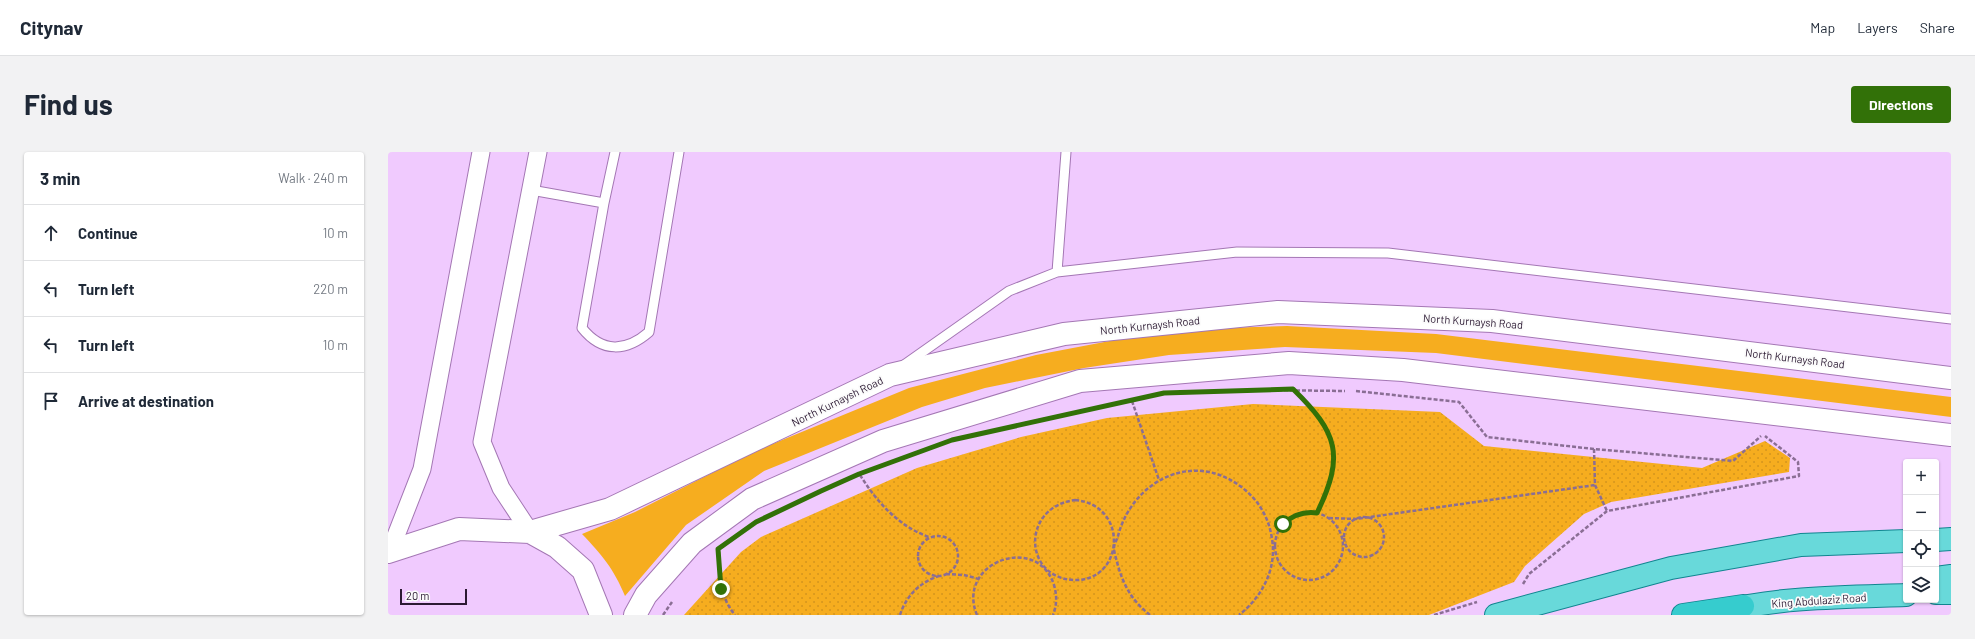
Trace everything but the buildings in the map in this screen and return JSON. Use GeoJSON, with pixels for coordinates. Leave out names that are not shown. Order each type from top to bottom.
{"type":"FeatureCollection","features":[{"type":"Feature","properties":{"kind":"highway"},"geometry":{"type":"LineString","coordinates":[[1683,615],[1743,606]]}},
{"type":"Feature","properties":{"kind":"main road","name":"North Kurnaysh Road"},"geometry":{"type":"LineString","coordinates":[[389,552],[458,529],[530,532],[610,509],[890,375],[1064,334],[1278,312],[1492,321],[1951,378]]}},
{"type":"Feature","properties":{"kind":"main road"},"geometry":{"type":"LineString","coordinates":[[635,615],[646,595],[692,543],[752,499],[883,441],[1080,381],[1289,363],[1395,370],[1951,434]]}},
{"type":"Feature","properties":{"kind":"main road"},"geometry":{"type":"LineString","coordinates":[[530,532],[557,547],[583,570],[601,615]]}},
{"type":"Feature","properties":{"kind":"main road"},"geometry":{"type":"LineString","coordinates":[[1939,540],[1951,539]]}},
{"type":"Feature","properties":{"kind":"main road"},"geometry":{"type":"LineString","coordinates":[[1490,608],[1671,568],[1793,546],[1903,541]]}},
{"type":"Feature","properties":{"kind":"main road"},"geometry":{"type":"LineString","coordinates":[[1939,578],[1951,576]]}},
{"type":"Feature","properties":{"kind":"main road"},"geometry":{"type":"LineString","coordinates":[[1830,598],[1903,585]]}},
{"type":"Feature","properties":{"kind":"main road"},"geometry":{"type":"LineString","coordinates":[[1939,593],[1951,592]]}},
{"type":"Feature","properties":{"kind":"main road","name":"King Abdulaziz Road"},"geometry":{"type":"LineString","coordinates":[[1709,615],[1743,606],[1830,598],[1903,595]]}},
{"type":"Feature","properties":{"kind":"street"},"geometry":{"type":"LineString","coordinates":[[389,552],[422,469],[481,152]]}},
{"type":"Feature","properties":{"kind":"street"},"geometry":{"type":"LineString","coordinates":[[530,532],[501,488],[482,442],[538,152]]}},
{"type":"Feature","properties":{"kind":"lane"},"geometry":{"type":"LineString","coordinates":[[615,152],[604,203],[582,328],[589,338],[600,344],[625,347],[638,342],[649,332],[680,152]]}},
{"type":"Feature","properties":{"kind":"lane"},"geometry":{"type":"LineString","coordinates":[[1057,272],[1066,152]]}},
{"type":"Feature","properties":{"kind":"lane"},"geometry":{"type":"LineString","coordinates":[[531,190],[604,203]]}},
{"type":"Feature","properties":{"kind":"lane"},"geometry":{"type":"LineString","coordinates":[[890,375],[1008,291],[1057,272],[1237,252],[1388,253],[1951,319]]}},
{"type":"Feature","properties":{"kind":"path"},"geometry":{"type":"LineString","coordinates":[[1293,389],[1318,415],[1329,433],[1331,442],[1334,461],[1332,474],[1329,486],[1317,513]]}},
{"type":"Feature","properties":{"kind":"path"},"geometry":{"type":"LineString","coordinates":[[1257,390],[1293,389],[1351,391],[1459,402],[1487,437],[1594,449],[1733,461],[1762,434],[1798,462],[1799,476],[1607,511],[1529,574],[1520,589]]}},
{"type":"Feature","properties":{"kind":"path"},"geometry":{"type":"LineString","coordinates":[[1022,424],[1138,399]]}},
{"type":"Feature","properties":{"kind":"path"},"geometry":{"type":"LineString","coordinates":[[1132,400],[1159,480]]}},
{"type":"Feature","properties":{"kind":"path"},"geometry":{"type":"LineString","coordinates":[[1594,449],[1595,485],[1607,511]]}},
{"type":"Feature","properties":{"kind":"path"},"geometry":{"type":"LineString","coordinates":[[853,477],[866,472]]}},
{"type":"Feature","properties":{"kind":"path"},"geometry":{"type":"LineString","coordinates":[[977,615],[974,598],[975,586],[987,568],[997,561],[1008,558],[1028,559],[1038,564],[1046,571],[1064,579],[1085,579],[1099,572],[1106,566],[1114,548],[1124,516],[1131,505],[1149,486],[1159,480],[1179,473],[1202,472],[1227,478],[1240,486],[1254,498],[1267,520],[1273,540],[1272,566],[1263,588],[1256,600],[1239,615]]}},
{"type":"Feature","properties":{"kind":"path"},"geometry":{"type":"LineString","coordinates":[[859,474],[873,496],[884,508],[904,525],[917,533],[929,537],[944,536],[954,544],[957,551],[957,560],[953,568],[945,574],[929,580],[917,587],[906,601],[900,615]]}},
{"type":"Feature","properties":{"kind":"path"},"geometry":{"type":"LineString","coordinates":[[1329,518],[1341,535],[1343,551],[1340,560],[1332,572],[1322,578],[1310,580],[1298,578],[1288,572],[1280,563],[1276,552],[1278,533],[1290,518],[1299,514],[1317,513],[1329,518],[1356,519],[1371,518],[1381,526],[1384,542],[1380,550],[1371,556],[1361,557],[1354,554],[1346,545],[1345,532],[1348,525],[1356,519],[1595,485]]}},
{"type":"Feature","properties":{"kind":"path"},"geometry":{"type":"LineString","coordinates":[[1053,615],[1056,592],[1052,580],[1046,571],[1036,548],[1036,531],[1042,518],[1053,507],[1060,503],[1083,501],[1102,511],[1112,524],[1114,548],[1124,586],[1135,601],[1150,615]]}},
{"type":"Feature","properties":{"kind":"path"},"geometry":{"type":"LineString","coordinates":[[929,537],[922,544],[919,550],[919,563],[927,572],[935,575],[964,575],[979,579]]}},
{"type":"Feature","properties":{"kind":"path"},"geometry":{"type":"LineString","coordinates":[[714,555],[718,549],[721,589],[727,604],[735,615]]}},
{"type":"Feature","properties":{"kind":"path"},"geometry":{"type":"LineString","coordinates":[[663,615],[674,598]]}},
{"type":"Feature","properties":{"kind":"path"},"geometry":{"type":"LineString","coordinates":[[1434,615],[1490,608]]}},
{"type":"Feature","properties":{"kind":"shaded area"},"geometry":{"type":"Polygon","coordinates":[[[1287,326],[1436,334],[1951,397],[1951,417],[1436,353],[1285,347],[1169,355],[1084,368],[985,388],[922,407],[764,471],[686,525],[625,596],[607,563],[582,534],[635,512],[755,451],[909,388],[1036,355],[1115,340],[1222,328],[1287,326]]]}},
{"type":"Feature","properties":{"kind":"shaded area"},"geometry":{"type":"Polygon","coordinates":[[[1253,404],[1440,412],[1484,446],[1702,468],[1765,441],[1790,458],[1789,472],[1611,502],[1584,514],[1525,566],[1514,582],[1429,615],[684,615],[741,552],[761,537],[917,468],[1021,437],[1107,418],[1253,404]]]}},
{"type":"Feature","properties":{"kind":"route"},"geometry":{"type":"LineString","coordinates":[[721,589],[718,549],[756,522],[859,474],[952,440],[1164,393],[1293,389],[1312,408],[1329,433],[1333,451],[1334,461],[1329,486],[1317,513],[1311,512],[1299,514],[1290,518],[1283,524]]}}]}
